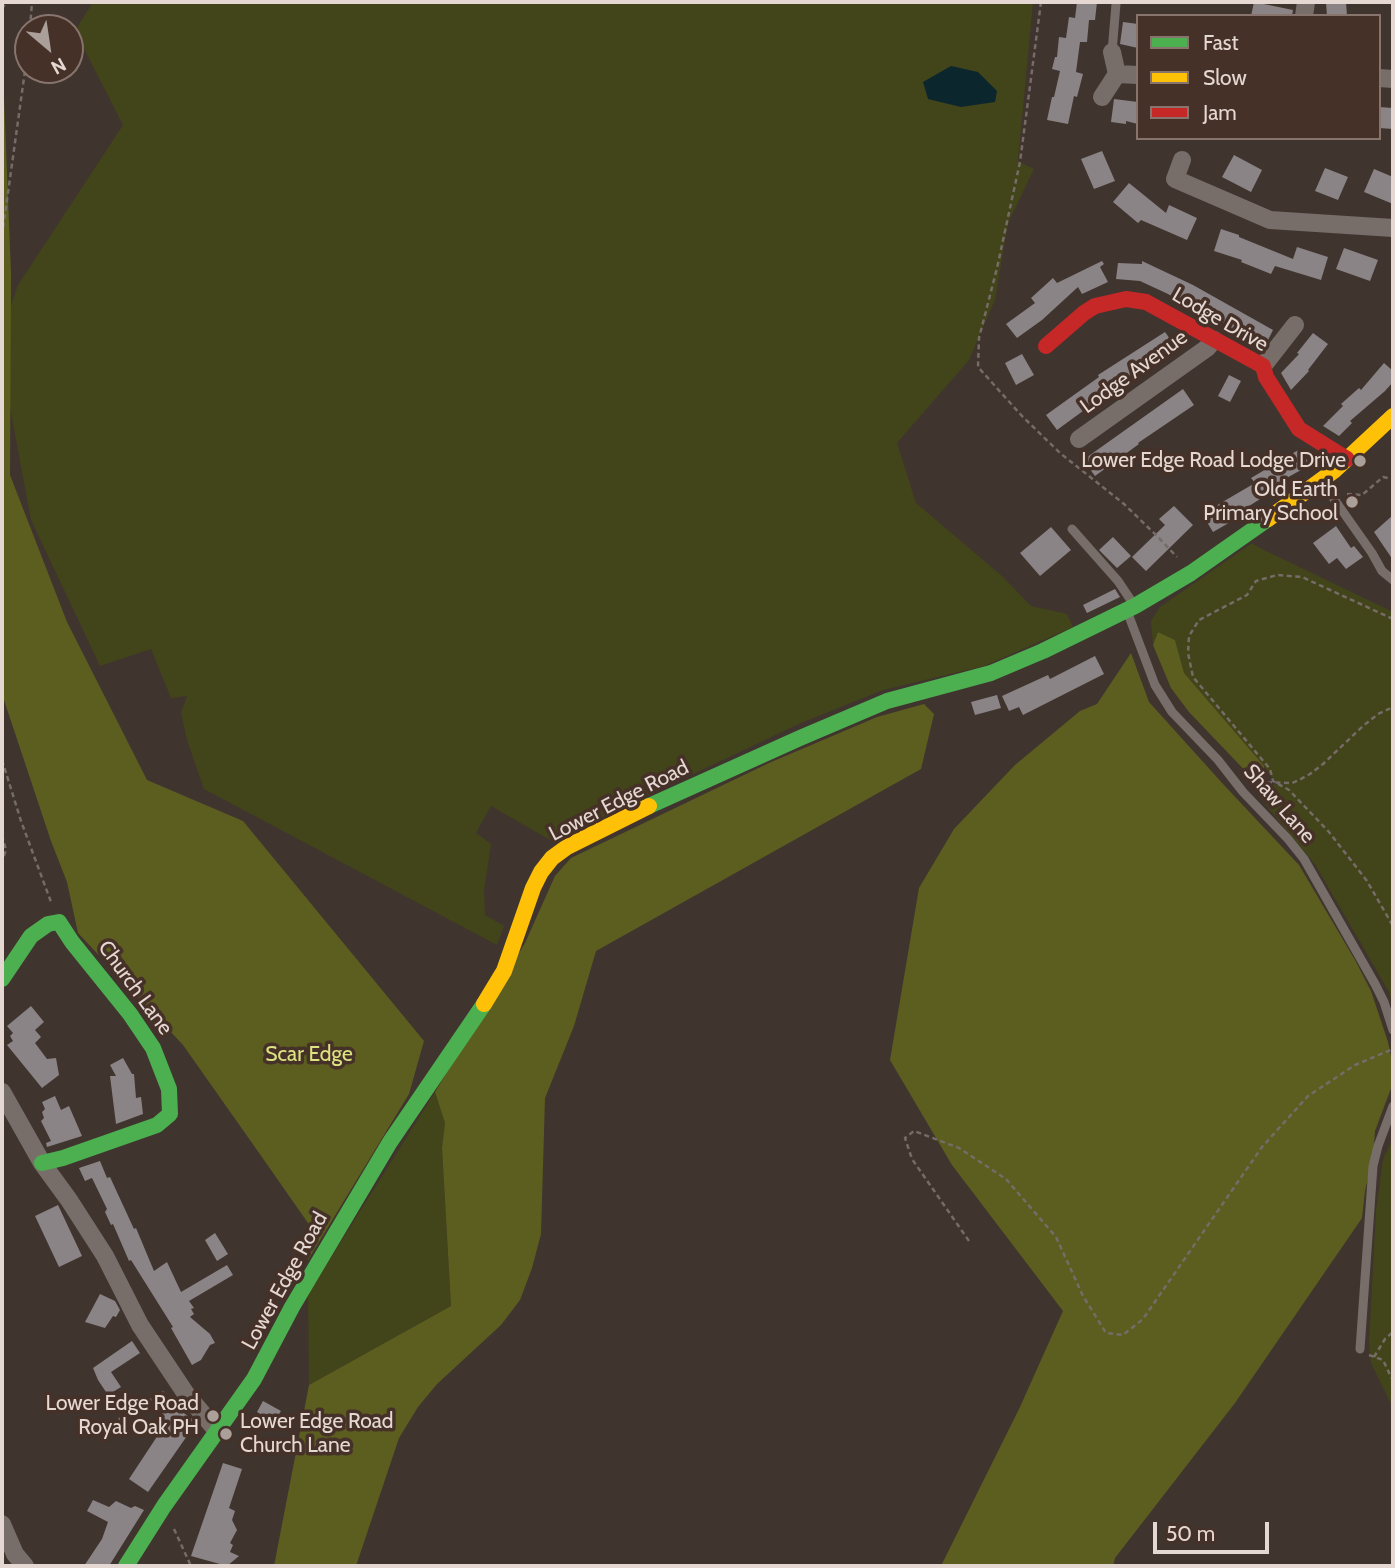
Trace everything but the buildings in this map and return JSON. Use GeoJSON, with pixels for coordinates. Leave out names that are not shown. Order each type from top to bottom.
{"type":"FeatureCollection","features":[{"type":"Feature","properties":{"kind":"street"},"geometry":{"type":"LineString","coordinates":[[1102,97],[1117,74],[1112,52]]}},
{"type":"Feature","properties":{"kind":"street"},"geometry":{"type":"LineString","coordinates":[[1117,74],[1136,75]]}},
{"type":"Feature","properties":{"kind":"street"},"geometry":{"type":"LineString","coordinates":[[1182,160],[1175,179],[1269,220],[1393,228]]}},
{"type":"Feature","properties":{"kind":"street","name":"Lodge Drive"},"geometry":{"type":"LineString","coordinates":[[1046,346],[1099,304],[1126,299],[1146,302],[1263,366],[1266,377],[1299,429],[1347,459]]}},
{"type":"Feature","properties":{"kind":"street"},"geometry":{"type":"LineString","coordinates":[[1263,366],[1295,325]]}},
{"type":"Feature","properties":{"kind":"street","name":"Lodge Avenue"},"geometry":{"type":"LineString","coordinates":[[1079,439],[1207,348],[1214,340]]}},
{"type":"Feature","properties":{"kind":"street","name":"Lower Edge Road"},"geometry":{"type":"LineString","coordinates":[[126,1566],[164,1506],[254,1379],[292,1307],[390,1142],[492,993],[504,971],[533,888],[552,858],[566,847],[737,765],[887,701],[991,673],[1131,608],[1325,487],[1347,459],[1393,416]]}},
{"type":"Feature","properties":{"kind":"street"},"geometry":{"type":"LineString","coordinates":[[2,979],[31,936],[48,924],[59,922]]}},
{"type":"Feature","properties":{"kind":"street","name":"Church Lane"},"geometry":{"type":"LineString","coordinates":[[42,1163],[158,1125],[170,1114],[169,1090],[153,1048],[130,1014],[72,943],[59,922]]}},
{"type":"Feature","properties":{"kind":"street"},"geometry":{"type":"LineString","coordinates":[[2,1091],[42,1163],[106,1256],[140,1325],[186,1394],[218,1431]]}},
{"type":"Feature","properties":{"kind":"street"},"geometry":{"type":"LineString","coordinates":[[2,1524],[15,1554],[25,1566]]}},
{"type":"Feature","properties":{"kind":"lane"},"geometry":{"type":"LineString","coordinates":[[1112,52],[1116,4]]}},
{"type":"Feature","properties":{"kind":"lane"},"geometry":{"type":"LineString","coordinates":[[1325,487],[1382,571],[1393,580]]}},
{"type":"Feature","properties":{"kind":"lane","name":"Shaw Lane"},"geometry":{"type":"LineString","coordinates":[[1072,529],[1118,581],[1131,608],[1155,685],[1172,712],[1218,760],[1236,784],[1304,859],[1375,984],[1393,1030]]}},
{"type":"Feature","properties":{"kind":"lane"},"geometry":{"type":"LineString","coordinates":[[1360,1349],[1373,1167],[1393,1106]]}},
{"type":"Feature","properties":{"kind":"path"},"geometry":{"type":"LineString","coordinates":[[2,9],[6,2]]}},
{"type":"Feature","properties":{"kind":"path"},"geometry":{"type":"LineString","coordinates":[[1041,2],[1020,162],[979,338],[978,366],[1060,453],[1124,504],[1191,573]]}},
{"type":"Feature","properties":{"kind":"path"},"geometry":{"type":"LineString","coordinates":[[2,236],[23,84]]}},
{"type":"Feature","properties":{"kind":"path"},"geometry":{"type":"LineString","coordinates":[[1325,487],[1362,495],[1383,477],[1393,479]]}},
{"type":"Feature","properties":{"kind":"path"},"geometry":{"type":"LineString","coordinates":[[1272,781],[1270,769],[1194,677],[1188,653],[1189,635],[1199,620],[1247,595],[1256,582],[1277,575],[1303,577],[1393,619]]}},
{"type":"Feature","properties":{"kind":"path"},"geometry":{"type":"LineString","coordinates":[[1236,784],[1272,781],[1292,783],[1310,774],[1363,726],[1393,707]]}},
{"type":"Feature","properties":{"kind":"path"},"geometry":{"type":"LineString","coordinates":[[2,760],[21,821],[59,922]]}},
{"type":"Feature","properties":{"kind":"path"},"geometry":{"type":"LineString","coordinates":[[1272,781],[1289,790],[1329,832],[1367,881],[1393,926]]}},
{"type":"Feature","properties":{"kind":"path"},"geometry":{"type":"LineString","coordinates":[[2,835],[6,850],[2,861]]}},
{"type":"Feature","properties":{"kind":"path"},"geometry":{"type":"LineString","coordinates":[[969,1241],[912,1159],[905,1138],[915,1131],[959,1148],[1006,1179],[1056,1237],[1083,1296],[1106,1333],[1123,1335],[1143,1319],[1262,1147],[1308,1096],[1355,1065],[1393,1049]]}},
{"type":"Feature","properties":{"kind":"path"},"geometry":{"type":"LineString","coordinates":[[1374,1357],[1385,1339],[1393,1332]]}},
{"type":"Feature","properties":{"kind":"path"},"geometry":{"type":"LineString","coordinates":[[1360,1349],[1383,1360],[1393,1381]]}},
{"type":"Feature","properties":{"kind":"path"},"geometry":{"type":"LineString","coordinates":[[117,1427],[116,1422],[127,1413],[179,1383]]}},
{"type":"Feature","properties":{"kind":"path"},"geometry":{"type":"LineString","coordinates":[[164,1506],[191,1566]]}},
{"type":"Feature","properties":{"kind":"green space"},"geometry":{"type":"Polygon","coordinates":[[[93,2],[1033,2],[1018,161],[1034,169],[1008,223],[995,300],[969,360],[897,443],[916,503],[1002,576],[1031,606],[1067,614],[1073,627],[984,666],[883,690],[801,723],[552,841],[491,806],[476,833],[491,844],[484,891],[485,915],[504,926],[497,945],[204,789],[181,713],[187,696],[171,698],[151,649],[100,666],[31,520],[5,380],[5,323],[18,285],[123,125],[84,49],[84,16],[93,2]]]}},
{"type":"Feature","properties":{"kind":"green space","name":"Scar Edge"},"geometry":{"type":"Polygon","coordinates":[[[3,72],[11,274],[10,475],[67,622],[147,780],[243,821],[424,1041],[409,1094],[308,1260],[308,1223],[257,1150],[183,1045],[78,933],[67,882],[2,694],[3,72]]]}},
{"type":"Feature","properties":{"kind":"green space"},"geometry":{"type":"Polygon","coordinates":[[[1252,543],[1393,612],[1393,1004],[1389,992],[1316,866],[1257,794],[1259,786],[1278,784],[1184,673],[1175,640],[1158,632],[1153,645],[1151,621],[1160,607],[1252,543]]]}},
{"type":"Feature","properties":{"kind":"green space"},"geometry":{"type":"Polygon","coordinates":[[[1158,632],[1175,640],[1184,673],[1264,766],[1264,776],[1253,779],[1189,712],[1171,688],[1153,645],[1158,632]]]}},
{"type":"Feature","properties":{"kind":"green space"},"geometry":{"type":"Polygon","coordinates":[[[1131,653],[1149,702],[1299,865],[1371,991],[1388,1042],[1393,1083],[1375,1131],[1362,1218],[1235,1403],[1115,1558],[1113,1566],[941,1566],[1020,1407],[1063,1311],[952,1165],[890,1060],[919,888],[954,829],[1015,765],[1080,711],[1097,704],[1131,653]]]}},
{"type":"Feature","properties":{"kind":"green space"},"geometry":{"type":"Polygon","coordinates":[[[924,704],[934,714],[921,769],[596,951],[574,1026],[545,1098],[541,1234],[520,1300],[501,1325],[437,1384],[418,1407],[399,1438],[356,1566],[274,1566],[309,1385],[451,1306],[442,1148],[445,1123],[435,1092],[525,943],[555,876],[571,858],[769,763],[877,717],[924,704]]]}},
{"type":"Feature","properties":{"kind":"green space"},"geometry":{"type":"Polygon","coordinates":[[[435,1092],[445,1123],[442,1148],[451,1306],[309,1385],[308,1294],[435,1092]]]}},
{"type":"Feature","properties":{"kind":"green space"},"geometry":{"type":"Polygon","coordinates":[[[1393,1139],[1393,1408],[1371,1363],[1369,1343],[1376,1211],[1383,1159],[1393,1139]]]}},
{"type":"Feature","properties":{"kind":"water"},"geometry":{"type":"Polygon","coordinates":[[[951,66],[978,72],[997,91],[995,102],[961,107],[928,99],[923,82],[951,66]]]}},
{"type":"Feature","properties":{"kind":"traffic: fast"},"geometry":{"type":"LineString","coordinates":[[649,806],[887,701],[991,673],[1043,651],[1135,606],[1191,573],[1268,519]]}},
{"type":"Feature","properties":{"kind":"traffic: fast"},"geometry":{"type":"LineString","coordinates":[[2,979],[31,936],[48,924],[59,922],[153,1048],[169,1089],[170,1114],[157,1125],[42,1163]]}},
{"type":"Feature","properties":{"kind":"traffic: fast"},"geometry":{"type":"LineString","coordinates":[[126,1566],[164,1506],[254,1379],[292,1307],[390,1142],[484,1004]]}},
{"type":"Feature","properties":{"kind":"traffic: slow"},"geometry":{"type":"LineString","coordinates":[[1268,519],[1335,470],[1393,416]]}},
{"type":"Feature","properties":{"kind":"traffic: slow"},"geometry":{"type":"LineString","coordinates":[[484,1004],[504,971],[533,888],[552,858],[567,847],[649,806]]}},
{"type":"Feature","properties":{"kind":"traffic: jam"},"geometry":{"type":"LineString","coordinates":[[1046,346],[1095,306],[1126,299],[1146,302],[1263,366],[1266,377],[1299,429],[1347,459]]}},
{"type":"Feature","properties":{"kind":"place","name":"Lower Edge Road Lodge Drive"},"geometry":{"type":"Point","coordinates":[1360,461]}},
{"type":"Feature","properties":{"kind":"place","name":"Old Earth Primary School"},"geometry":{"type":"Point","coordinates":[1352,502]}},
{"type":"Feature","properties":{"kind":"place","name":"Lower Edge Road Royal Oak PH"},"geometry":{"type":"Point","coordinates":[213,1416]}},
{"type":"Feature","properties":{"kind":"place","name":"Lower Edge Road Church Lane"},"geometry":{"type":"Point","coordinates":[226,1434]}}]}
